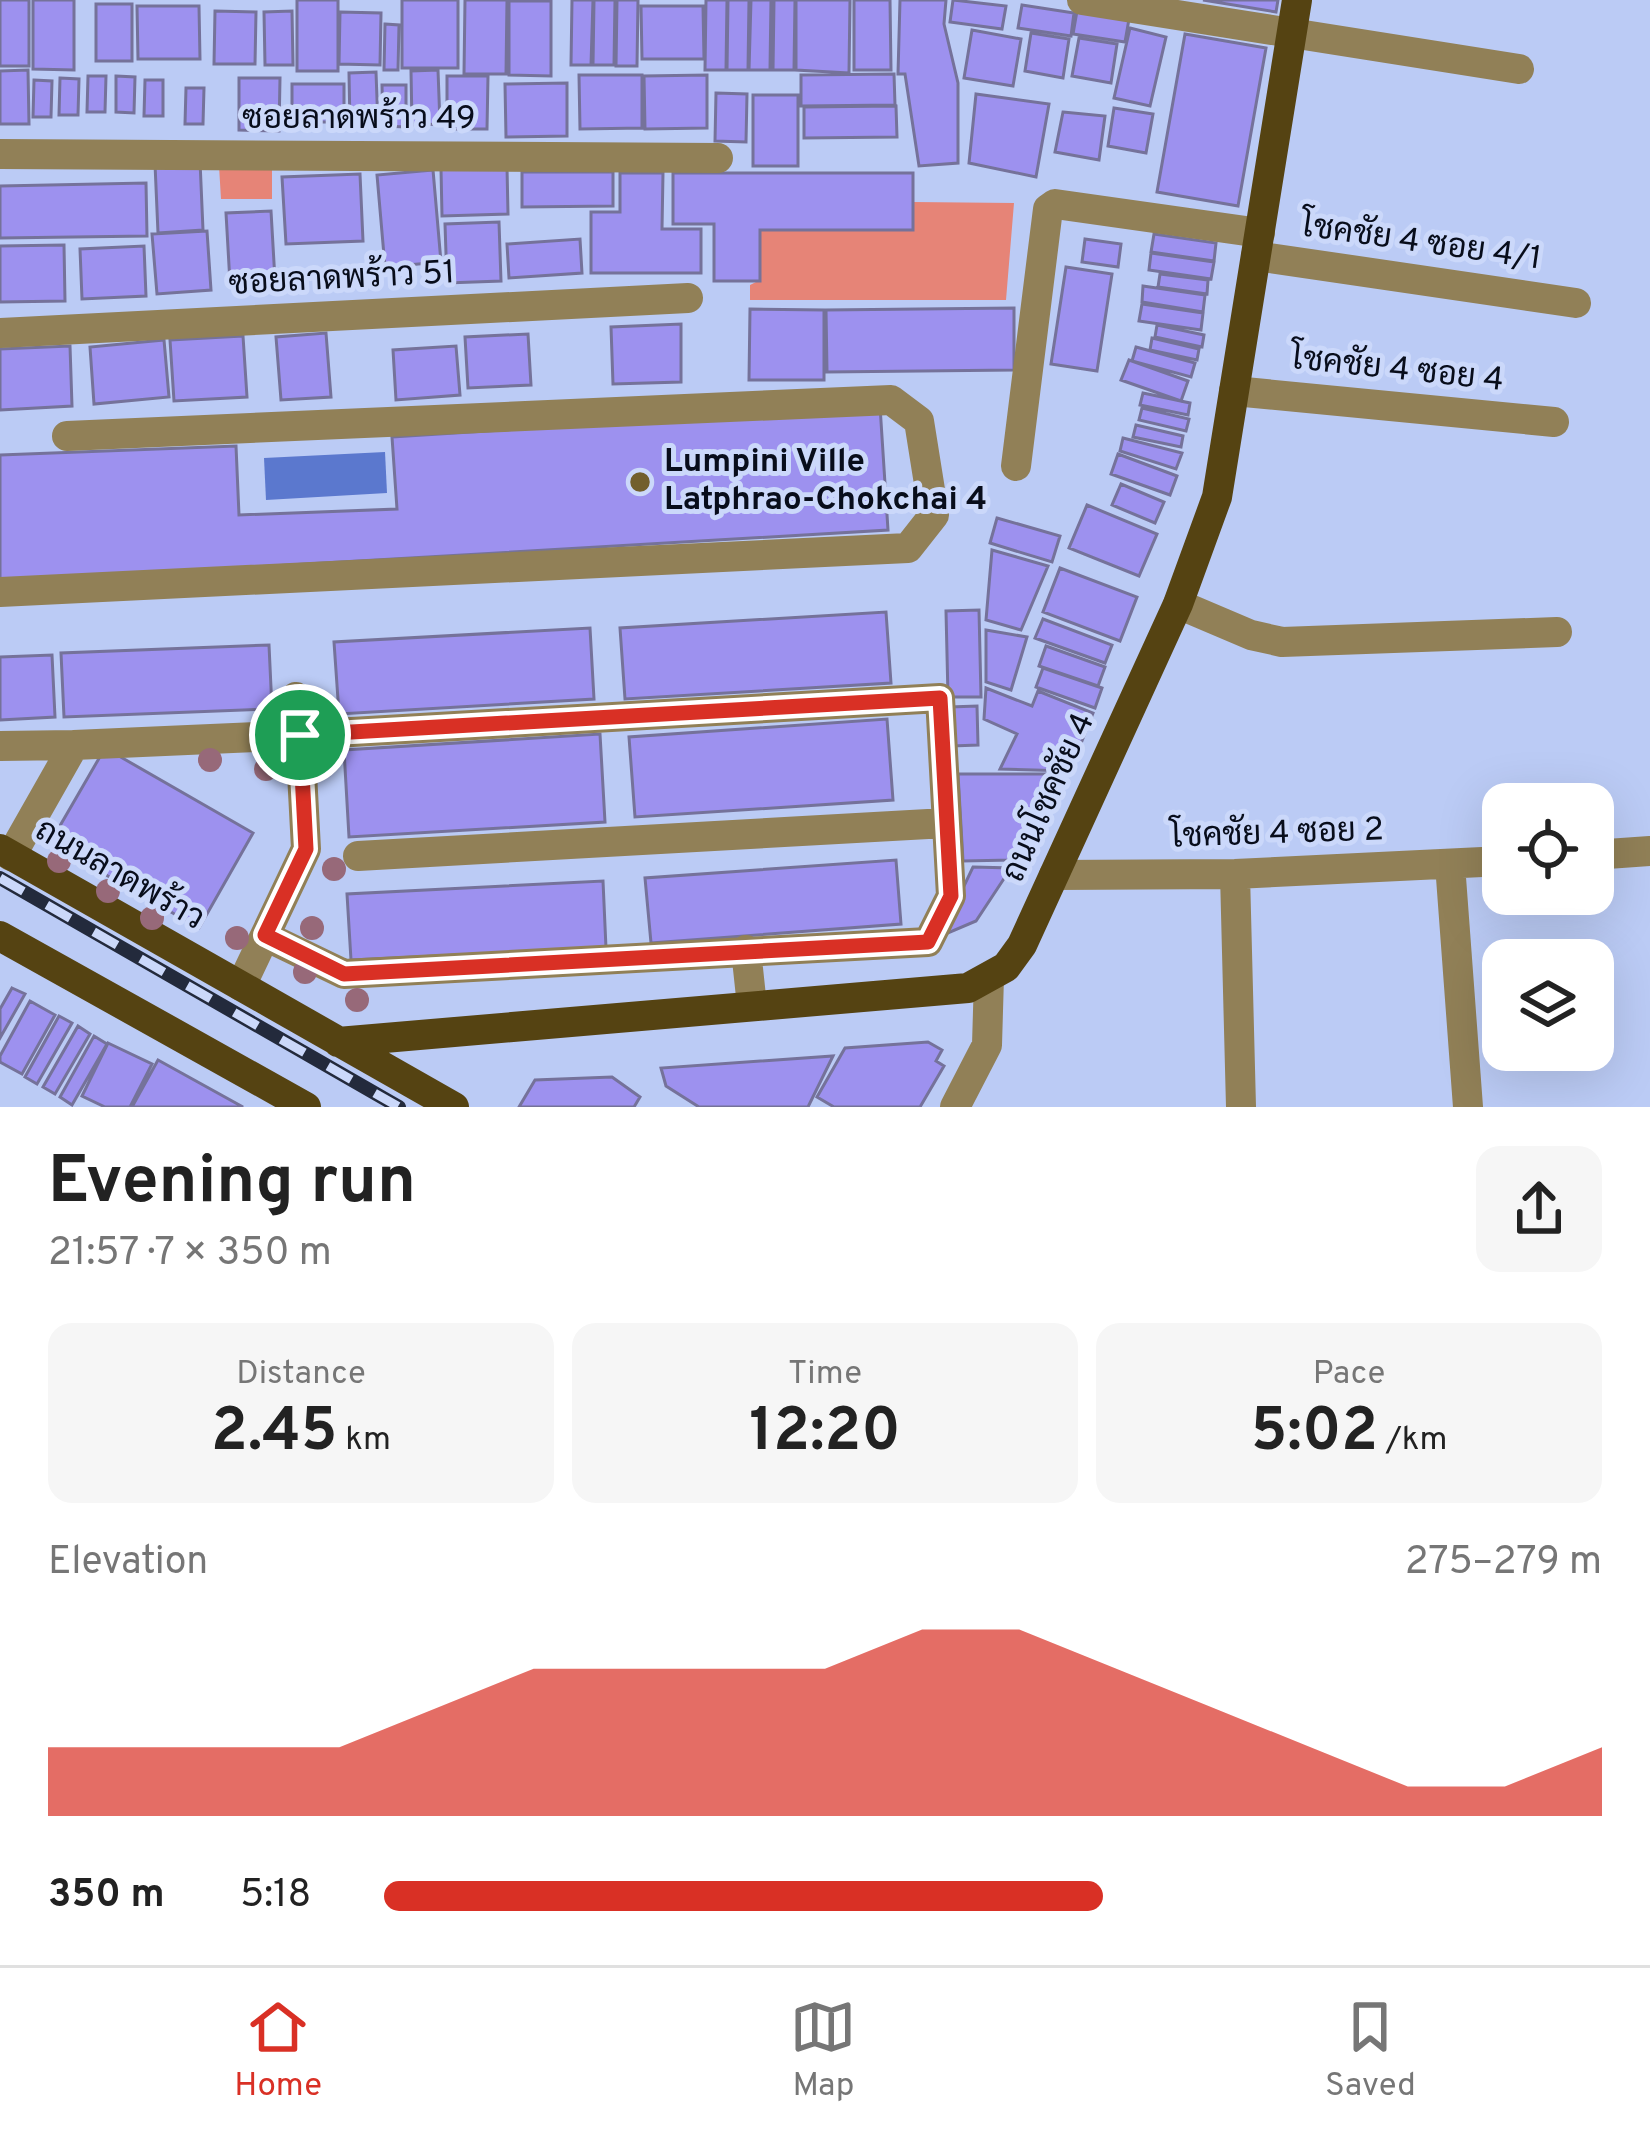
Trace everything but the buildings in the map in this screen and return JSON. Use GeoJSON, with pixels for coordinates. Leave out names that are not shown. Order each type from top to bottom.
{"type":"FeatureCollection","features":[{"type":"Feature","properties":{"kind":"main road","name":"ถนนโชคชัย 4"},"geometry":{"type":"LineString","coordinates":[[989,977],[1022,945],[1178,604],[1217,496],[1297,0]]}},
{"type":"Feature","properties":{"kind":"main road","name":"ถนนลาดพร้าว"},"geometry":{"type":"LineString","coordinates":[[6,853],[454,1107]]}},
{"type":"Feature","properties":{"kind":"main road"},"geometry":{"type":"LineString","coordinates":[[0,936],[306,1107]]}},
{"type":"Feature","properties":{"kind":"main road"},"geometry":{"type":"LineString","coordinates":[[338,1042],[968,988],[989,977]]}},
{"type":"Feature","properties":{"kind":"street"},"geometry":{"type":"LineString","coordinates":[[1082,0],[1519,69]]}},
{"type":"Feature","properties":{"kind":"street","name":"ซอยลาดพร้าว 49"},"geometry":{"type":"LineString","coordinates":[[0,154],[718,158]]}},
{"type":"Feature","properties":{"kind":"street","name":"โชคชัย 4 ซอย 4/1"},"geometry":{"type":"LineString","coordinates":[[1016,466],[1045,223],[1055,205],[1576,303]]}},
{"type":"Feature","properties":{"kind":"street","name":"ซอยลาดพร้าว 51"},"geometry":{"type":"LineString","coordinates":[[0,333],[688,298]]}},
{"type":"Feature","properties":{"kind":"street","name":"โชคชัย 4 ซอย 4"},"geometry":{"type":"LineString","coordinates":[[1234,391],[1554,422]]}},
{"type":"Feature","properties":{"kind":"street"},"geometry":{"type":"LineString","coordinates":[[0,592],[908,548],[934,515],[920,421],[891,400],[67,436]]}},
{"type":"Feature","properties":{"kind":"street"},"geometry":{"type":"LineString","coordinates":[[1178,604],[1251,635],[1282,642],[1557,632]]}},
{"type":"Feature","properties":{"kind":"street"},"geometry":{"type":"LineString","coordinates":[[241,986],[306,849],[296,697]]}},
{"type":"Feature","properties":{"kind":"street"},"geometry":{"type":"LineString","coordinates":[[0,746],[300,735],[940,698],[951,896],[928,942],[344,974],[265,935]]}},
{"type":"Feature","properties":{"kind":"street"},"geometry":{"type":"LineString","coordinates":[[6,853],[74,745]]}},
{"type":"Feature","properties":{"kind":"street"},"geometry":{"type":"LineString","coordinates":[[358,856],[946,823]]}},
{"type":"Feature","properties":{"kind":"street"},"geometry":{"type":"LineString","coordinates":[[1614,854],[1650,851]]}},
{"type":"Feature","properties":{"kind":"street","name":"โชคชัย 4 ซอย 2"},"geometry":{"type":"LineString","coordinates":[[1054,874],[1235,874],[1482,862]]}},
{"type":"Feature","properties":{"kind":"street"},"geometry":{"type":"LineString","coordinates":[[1450,864],[1468,1107]]}},
{"type":"Feature","properties":{"kind":"street"},"geometry":{"type":"LineString","coordinates":[[1235,874],[1241,1107]]}},
{"type":"Feature","properties":{"kind":"street"},"geometry":{"type":"LineString","coordinates":[[746,950],[752,1006]]}},
{"type":"Feature","properties":{"kind":"street"},"geometry":{"type":"LineString","coordinates":[[955,1107],[987,1045],[989,977]]}},
{"type":"Feature","properties":{"kind":"shaded area"},"geometry":{"type":"Polygon","coordinates":[[[272,165],[272,199],[221,199],[219,166],[272,165]]]}},
{"type":"Feature","properties":{"kind":"shaded area"},"geometry":{"type":"Polygon","coordinates":[[[913,202],[1014,203],[1006,300],[750,300],[750,285],[760,280],[760,230],[913,230],[913,202]]]}},
{"type":"Feature","properties":{"kind":"water"},"geometry":{"type":"Polygon","coordinates":[[[385,452],[387,493],[266,500],[264,458],[385,452]]]}},
{"type":"Feature","properties":{"kind":"railway"},"geometry":{"type":"LineString","coordinates":[[0,878],[399,1107]]}},
{"type":"Feature","properties":{"kind":"place","name":"Lumpini Ville Latphrao-Chokchai 4"},"geometry":{"type":"Point","coordinates":[640,482]}},
{"type":"Feature","properties":{"kind":"route"},"geometry":{"type":"LineString","coordinates":[[940,698],[951,896],[928,942],[344,974],[265,935],[306,849],[300,735],[940,698]]}}]}
